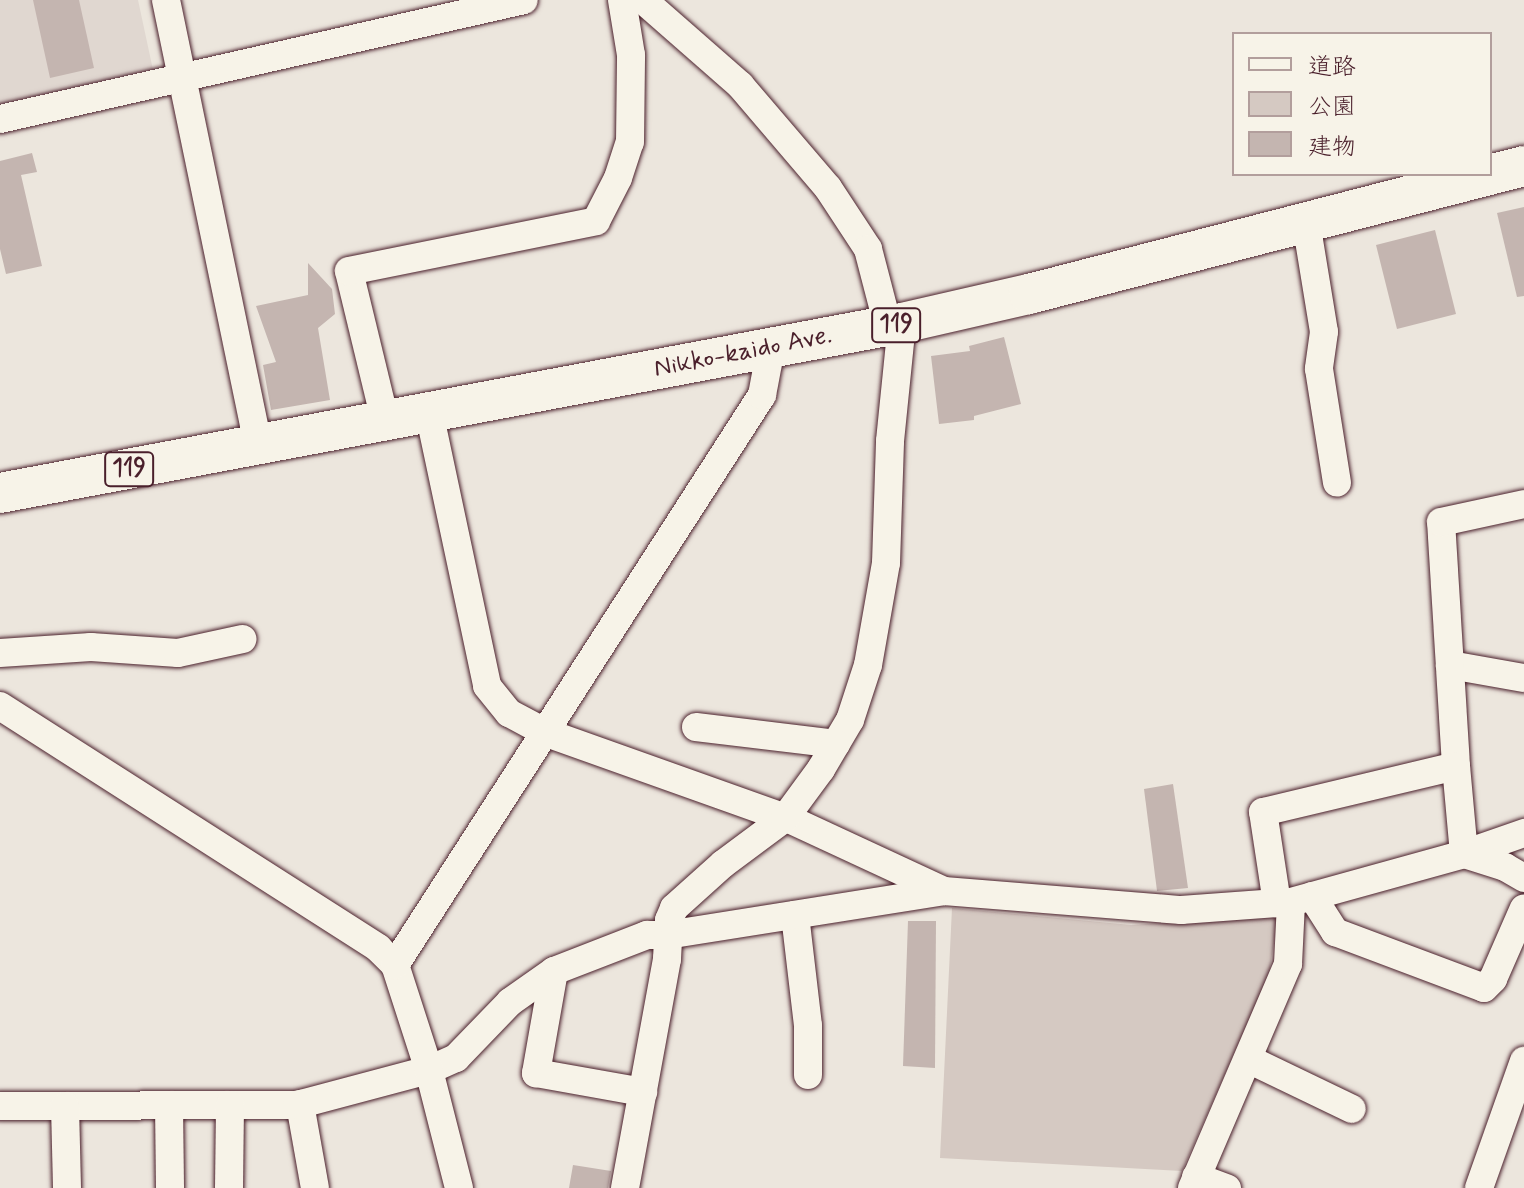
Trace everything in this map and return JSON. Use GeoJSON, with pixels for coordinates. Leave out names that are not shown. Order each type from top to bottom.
{"type":"FeatureCollection","features":[{"type":"Feature","properties":{"kind":"highway","name":"Nikko-kaido Ave."},"geometry":{"type":"LineString","coordinates":[[1492,174],[1524,166]]}},
{"type":"Feature","properties":{"kind":"highway","name":"Nikko-kaido Ave."},"geometry":{"type":"LineString","coordinates":[[0,493],[895,325],[1041,291],[1485,176]]}},
{"type":"Feature","properties":{"kind":"street"},"geometry":{"type":"LineString","coordinates":[[166,0],[258,444]]}},
{"type":"Feature","properties":{"kind":"street"},"geometry":{"type":"LineString","coordinates":[[0,119],[183,78],[472,6],[524,0]]}},
{"type":"Feature","properties":{"kind":"street"},"geometry":{"type":"LineString","coordinates":[[385,420],[349,271],[596,221],[618,178],[630,142],[631,55],[622,0]]}},
{"type":"Feature","properties":{"kind":"street"},"geometry":{"type":"LineString","coordinates":[[625,1188],[674,908],[688,893],[785,818],[850,720],[868,665],[880,606],[888,531],[895,325],[868,249],[828,188],[740,85],[643,0]]}},
{"type":"Feature","properties":{"kind":"street"},"geometry":{"type":"LineString","coordinates":[[1306,222],[1324,332],[1319,369],[1337,483]]}},
{"type":"Feature","properties":{"kind":"street"},"geometry":{"type":"LineString","coordinates":[[395,965],[762,395],[771,348]]}},
{"type":"Feature","properties":{"kind":"street"},"geometry":{"type":"LineString","coordinates":[[429,412],[487,686],[509,713],[544,732],[785,818],[944,891]]}},
{"type":"Feature","properties":{"kind":"street"},"geometry":{"type":"LineString","coordinates":[[1464,854],[1441,522],[1524,504]]}},
{"type":"Feature","properties":{"kind":"street"},"geometry":{"type":"LineString","coordinates":[[0,653],[91,647],[178,653],[243,639]]}},
{"type":"Feature","properties":{"kind":"street"},"geometry":{"type":"LineString","coordinates":[[1450,665],[1524,678]]}},
{"type":"Feature","properties":{"kind":"street"},"geometry":{"type":"LineString","coordinates":[[0,706],[378,948],[395,965],[429,1070],[456,1183]]}},
{"type":"Feature","properties":{"kind":"street"},"geometry":{"type":"LineString","coordinates":[[696,727],[836,744]]}},
{"type":"Feature","properties":{"kind":"street"},"geometry":{"type":"LineString","coordinates":[[1227,1188],[1194,1182],[1288,964],[1293,901],[1263,812],[1456,766]]}},
{"type":"Feature","properties":{"kind":"street"},"geometry":{"type":"LineString","coordinates":[[0,1106],[300,1104],[429,1070],[456,1058],[510,1002],[554,971],[647,935],[667,935],[944,891],[1181,910],[1293,901],[1464,854],[1524,833]]}},
{"type":"Feature","properties":{"kind":"street"},"geometry":{"type":"LineString","coordinates":[[1464,854],[1505,867],[1524,878]]}},
{"type":"Feature","properties":{"kind":"street"},"geometry":{"type":"LineString","coordinates":[[1293,901],[1335,932],[1484,988],[1493,979],[1524,908]]}},
{"type":"Feature","properties":{"kind":"street"},"geometry":{"type":"LineString","coordinates":[[795,915],[808,1026],[808,1075]]}},
{"type":"Feature","properties":{"kind":"street"},"geometry":{"type":"LineString","coordinates":[[554,971],[536,1073],[643,1092]]}},
{"type":"Feature","properties":{"kind":"street"},"geometry":{"type":"LineString","coordinates":[[1248,1059],[1352,1109]]}},
{"type":"Feature","properties":{"kind":"street"},"geometry":{"type":"LineString","coordinates":[[1479,1188],[1524,1061]]}},
{"type":"Feature","properties":{"kind":"street"},"geometry":{"type":"LineString","coordinates":[[300,1104],[315,1188]]}},
{"type":"Feature","properties":{"kind":"street"},"geometry":{"type":"LineString","coordinates":[[169,1105],[170,1188]]}},
{"type":"Feature","properties":{"kind":"street"},"geometry":{"type":"LineString","coordinates":[[229,1188],[230,1105]]}},
{"type":"Feature","properties":{"kind":"street"},"geometry":{"type":"LineString","coordinates":[[65,1106],[67,1188]]}},
{"type":"Feature","properties":{"kind":"shaded area"},"geometry":{"type":"Polygon","coordinates":[[[0,0],[138,0],[153,70],[0,104],[0,0]]]}},
{"type":"Feature","properties":{"kind":"green space"},"geometry":{"type":"Polygon","coordinates":[[[952,908],[1131,925],[1278,915],[1269,974],[1182,1171],[940,1158],[952,908]]]}},
{"type":"Feature","properties":{"kind":"building"},"geometry":{"type":"Polygon","coordinates":[[[33,0],[79,0],[94,68],[50,78],[33,0]]]}},
{"type":"Feature","properties":{"kind":"building"},"geometry":{"type":"Polygon","coordinates":[[[32,153],[37,172],[21,175],[42,266],[6,274],[0,249],[0,161],[32,153]]]}},
{"type":"Feature","properties":{"kind":"building"},"geometry":{"type":"Polygon","coordinates":[[[1524,207],[1524,296],[1517,297],[1497,213],[1524,207]]]}},
{"type":"Feature","properties":{"kind":"building"},"geometry":{"type":"Polygon","coordinates":[[[1435,230],[1456,314],[1397,329],[1376,245],[1435,230]]]}},
{"type":"Feature","properties":{"kind":"building"},"geometry":{"type":"Polygon","coordinates":[[[308,263],[332,289],[335,314],[318,328],[330,400],[271,410],[263,365],[276,362],[256,306],[308,295],[308,263]]]}},
{"type":"Feature","properties":{"kind":"building"},"geometry":{"type":"Polygon","coordinates":[[[1004,337],[1021,404],[974,416],[974,420],[939,424],[931,356],[970,351],[969,346],[1004,337]]]}},
{"type":"Feature","properties":{"kind":"building"},"geometry":{"type":"Polygon","coordinates":[[[1173,784],[1188,888],[1157,891],[1144,789],[1173,784]]]}},
{"type":"Feature","properties":{"kind":"building"},"geometry":{"type":"Polygon","coordinates":[[[908,921],[936,921],[935,1068],[903,1066],[908,921]]]}},
{"type":"Feature","properties":{"kind":"building"},"geometry":{"type":"Polygon","coordinates":[[[573,1165],[611,1171],[608,1188],[569,1188],[573,1165]]]}}]}
